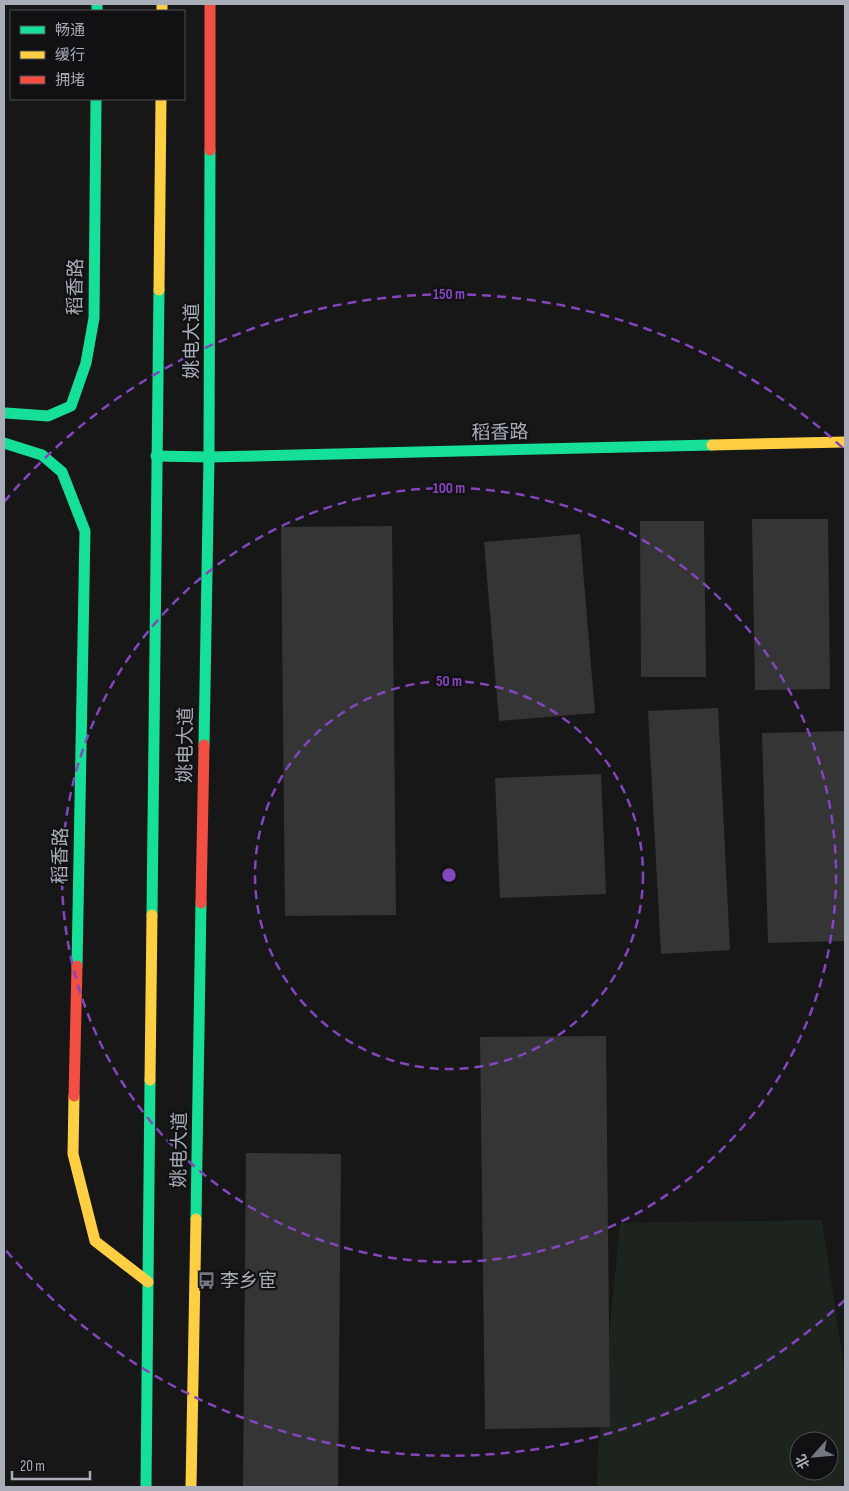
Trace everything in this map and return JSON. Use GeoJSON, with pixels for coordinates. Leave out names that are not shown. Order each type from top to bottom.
{"type":"FeatureCollection","features":[{"type":"Feature","properties":{"kind":"main road","name":"姚电大道"},"geometry":{"type":"LineString","coordinates":[[191,1487],[209,457],[210,4]]}},
{"type":"Feature","properties":{"kind":"main road","name":"稻香路"},"geometry":{"type":"LineString","coordinates":[[6,413],[48,416],[71,406],[82,382],[90,351],[94,318],[96,100]]}},
{"type":"Feature","properties":{"kind":"main road","name":"姚电大道"},"geometry":{"type":"LineString","coordinates":[[146,1487],[161,100]]}},
{"type":"Feature","properties":{"kind":"main road","name":"稻香路"},"geometry":{"type":"LineString","coordinates":[[156,456],[209,457],[845,442]]}},
{"type":"Feature","properties":{"kind":"main road","name":"稻香路"},"geometry":{"type":"LineString","coordinates":[[4,443],[42,455],[62,472],[85,531],[73,1154],[94,1241],[148,1282]]}},
{"type":"Feature","properties":{"kind":"shaded area"},"geometry":{"type":"Polygon","coordinates":[[[822,1220],[845,1376],[845,1487],[597,1487],[598,1450],[620,1223],[822,1220]]]}},
{"type":"Feature","properties":{"kind":"building"},"geometry":{"type":"Polygon","coordinates":[[[752,519],[828,519],[830,689],[755,690],[752,519]]]}},
{"type":"Feature","properties":{"kind":"building"},"geometry":{"type":"Polygon","coordinates":[[[640,521],[704,521],[706,677],[641,677],[640,521]]]}},
{"type":"Feature","properties":{"kind":"building"},"geometry":{"type":"Polygon","coordinates":[[[392,526],[396,915],[285,916],[281,527],[392,526]]]}},
{"type":"Feature","properties":{"kind":"building"},"geometry":{"type":"Polygon","coordinates":[[[580,534],[595,713],[499,721],[484,542],[580,534]]]}},
{"type":"Feature","properties":{"kind":"building"},"geometry":{"type":"Polygon","coordinates":[[[718,708],[730,950],[661,954],[648,711],[718,708]]]}},
{"type":"Feature","properties":{"kind":"building"},"geometry":{"type":"Polygon","coordinates":[[[845,731],[845,941],[768,943],[762,733],[845,731]]]}},
{"type":"Feature","properties":{"kind":"building"},"geometry":{"type":"Polygon","coordinates":[[[601,774],[606,894],[500,898],[495,778],[601,774]]]}},
{"type":"Feature","properties":{"kind":"building"},"geometry":{"type":"Polygon","coordinates":[[[606,1036],[610,1427],[485,1429],[480,1037],[606,1036]]]}},
{"type":"Feature","properties":{"kind":"building"},"geometry":{"type":"Polygon","coordinates":[[[246,1153],[341,1154],[338,1487],[243,1487],[246,1153]]]}},
{"type":"Feature","properties":{"kind":"traffic: fast"},"geometry":{"type":"LineString","coordinates":[[97,4],[97,10]]}},
{"type":"Feature","properties":{"kind":"traffic: fast"},"geometry":{"type":"LineString","coordinates":[[6,413],[48,416],[71,406],[86,363],[94,318],[96,100]]}},
{"type":"Feature","properties":{"kind":"traffic: fast"},"geometry":{"type":"LineString","coordinates":[[204,745],[209,457],[210,150]]}},
{"type":"Feature","properties":{"kind":"traffic: fast"},"geometry":{"type":"LineString","coordinates":[[152,915],[159,290]]}},
{"type":"Feature","properties":{"kind":"traffic: fast"},"geometry":{"type":"LineString","coordinates":[[4,443],[42,455],[62,472],[85,531],[77,966]]}},
{"type":"Feature","properties":{"kind":"traffic: fast"},"geometry":{"type":"LineString","coordinates":[[156,456],[209,457],[712,445]]}},
{"type":"Feature","properties":{"kind":"traffic: fast"},"geometry":{"type":"LineString","coordinates":[[196,1219],[201,903]]}},
{"type":"Feature","properties":{"kind":"traffic: fast"},"geometry":{"type":"LineString","coordinates":[[146,1487],[150,1080]]}},
{"type":"Feature","properties":{"kind":"traffic: slow"},"geometry":{"type":"LineString","coordinates":[[162,4],[162,10]]}},
{"type":"Feature","properties":{"kind":"traffic: slow"},"geometry":{"type":"LineString","coordinates":[[159,290],[161,100]]}},
{"type":"Feature","properties":{"kind":"traffic: slow"},"geometry":{"type":"LineString","coordinates":[[712,445],[845,442]]}},
{"type":"Feature","properties":{"kind":"traffic: slow"},"geometry":{"type":"LineString","coordinates":[[150,1080],[152,915]]}},
{"type":"Feature","properties":{"kind":"traffic: slow"},"geometry":{"type":"LineString","coordinates":[[74,1096],[73,1154],[95,1241],[148,1282]]}},
{"type":"Feature","properties":{"kind":"traffic: slow"},"geometry":{"type":"LineString","coordinates":[[191,1487],[196,1219]]}},
{"type":"Feature","properties":{"kind":"traffic: jam"},"geometry":{"type":"LineString","coordinates":[[210,4],[210,150]]}},
{"type":"Feature","properties":{"kind":"traffic: jam"},"geometry":{"type":"LineString","coordinates":[[201,903],[204,745]]}},
{"type":"Feature","properties":{"kind":"traffic: jam"},"geometry":{"type":"LineString","coordinates":[[74,1096],[77,966]]}},
{"type":"Feature","properties":{"kind":"place","name":"李乡宦"},"geometry":{"type":"Point","coordinates":[206,1281]}}]}
